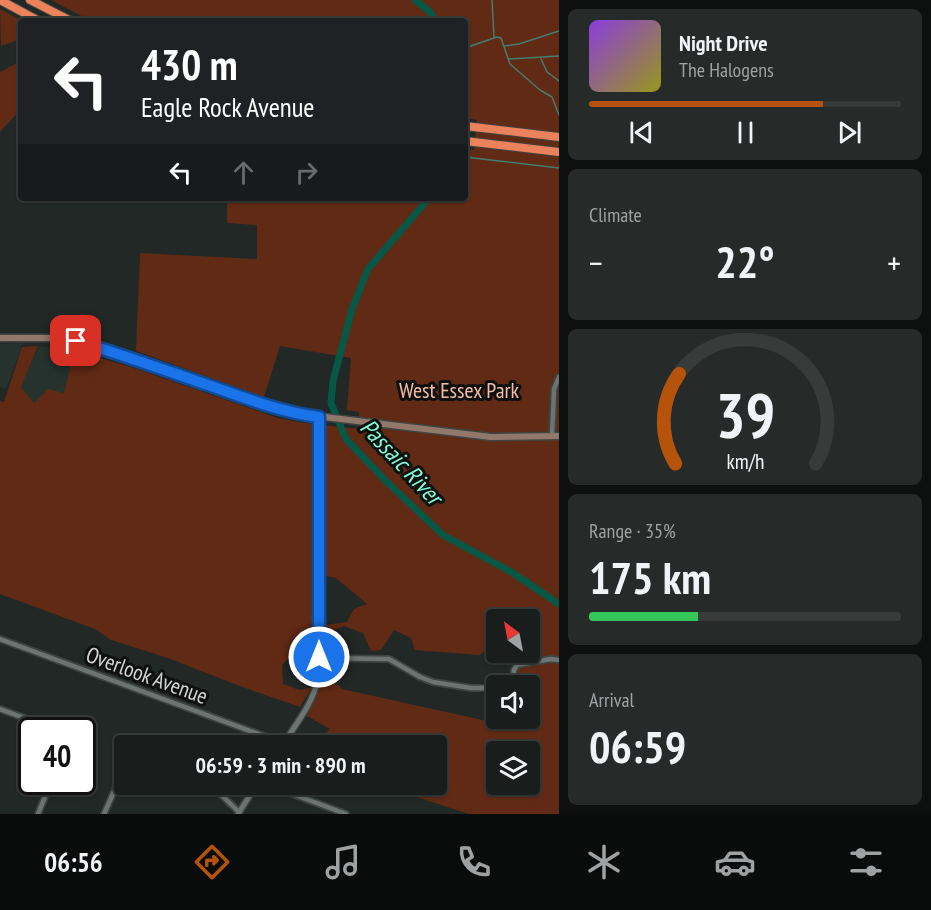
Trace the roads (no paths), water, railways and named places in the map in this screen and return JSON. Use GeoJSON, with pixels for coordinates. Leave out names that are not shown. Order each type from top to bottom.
{"type":"FeatureCollection","features":[{"type":"Feature","properties":{"kind":"highway"},"geometry":{"type":"LineString","coordinates":[[0,0],[33,18]]}},
{"type":"Feature","properties":{"kind":"highway"},"geometry":{"type":"LineString","coordinates":[[30,0],[65,18]]}},
{"type":"Feature","properties":{"kind":"highway"},"geometry":{"type":"LineString","coordinates":[[468,126],[559,137]]}},
{"type":"Feature","properties":{"kind":"highway"},"geometry":{"type":"LineString","coordinates":[[468,141],[559,152]]}},
{"type":"Feature","properties":{"kind":"main road"},"geometry":{"type":"LineString","coordinates":[[0,338],[49,338],[76,341],[138,360],[266,406],[320,417],[490,437],[556,436]]}},
{"type":"Feature","properties":{"kind":"street"},"geometry":{"type":"LineString","coordinates":[[556,436],[554,389],[559,377]]}},
{"type":"Feature","properties":{"kind":"street"},"geometry":{"type":"LineString","coordinates":[[288,735],[314,693],[318,680],[320,417]]}},
{"type":"Feature","properties":{"kind":"street","name":"Overlook Avenue"},"geometry":{"type":"LineString","coordinates":[[0,639],[259,735]]}},
{"type":"Feature","properties":{"kind":"street"},"geometry":{"type":"LineString","coordinates":[[319,657],[384,658],[433,681],[471,688],[486,688]]}},
{"type":"Feature","properties":{"kind":"street"},"geometry":{"type":"LineString","coordinates":[[514,675],[518,665],[551,659],[559,660]]}},
{"type":"Feature","properties":{"kind":"street"},"geometry":{"type":"LineString","coordinates":[[0,709],[22,717]]}},
{"type":"Feature","properties":{"kind":"street"},"geometry":{"type":"LineString","coordinates":[[104,814],[114,792]]}},
{"type":"Feature","properties":{"kind":"street"},"geometry":{"type":"LineString","coordinates":[[38,814],[46,795]]}},
{"type":"Feature","properties":{"kind":"street"},"geometry":{"type":"LineString","coordinates":[[221,795],[239,813],[250,795]]}},
{"type":"Feature","properties":{"kind":"street"},"geometry":{"type":"LineString","coordinates":[[295,795],[346,814]]}},
{"type":"Feature","properties":{"kind":"street"},"geometry":{"type":"LineString","coordinates":[[322,814],[327,807]]}},
{"type":"Feature","properties":{"kind":"waterway","name":"Passaic River"},"geometry":{"type":"LineString","coordinates":[[415,0],[434,18]]}},
{"type":"Feature","properties":{"kind":"waterway"},"geometry":{"type":"LineString","coordinates":[[492,0],[494,37]]}},
{"type":"Feature","properties":{"kind":"waterway"},"geometry":{"type":"LineString","coordinates":[[505,46],[519,44],[559,31]]}},
{"type":"Feature","properties":{"kind":"waterway"},"geometry":{"type":"LineString","coordinates":[[468,47],[497,37],[501,38],[510,64],[540,90],[552,97],[559,115]]}},
{"type":"Feature","properties":{"kind":"waterway"},"geometry":{"type":"LineString","coordinates":[[509,59],[559,56]]}},
{"type":"Feature","properties":{"kind":"waterway"},"geometry":{"type":"LineString","coordinates":[[541,59],[547,72],[559,81]]}},
{"type":"Feature","properties":{"kind":"waterway"},"geometry":{"type":"LineString","coordinates":[[468,157],[559,168]]}},
{"type":"Feature","properties":{"kind":"waterway","name":"Passaic River"},"geometry":{"type":"LineString","coordinates":[[426,201],[368,269],[352,309],[333,381],[331,403],[346,439],[443,535],[513,573],[559,604]]}},
{"type":"Feature","properties":{"kind":"park label","name":"West Essex Park"},"geometry":{"type":"Point","coordinates":[459,390]}}]}
